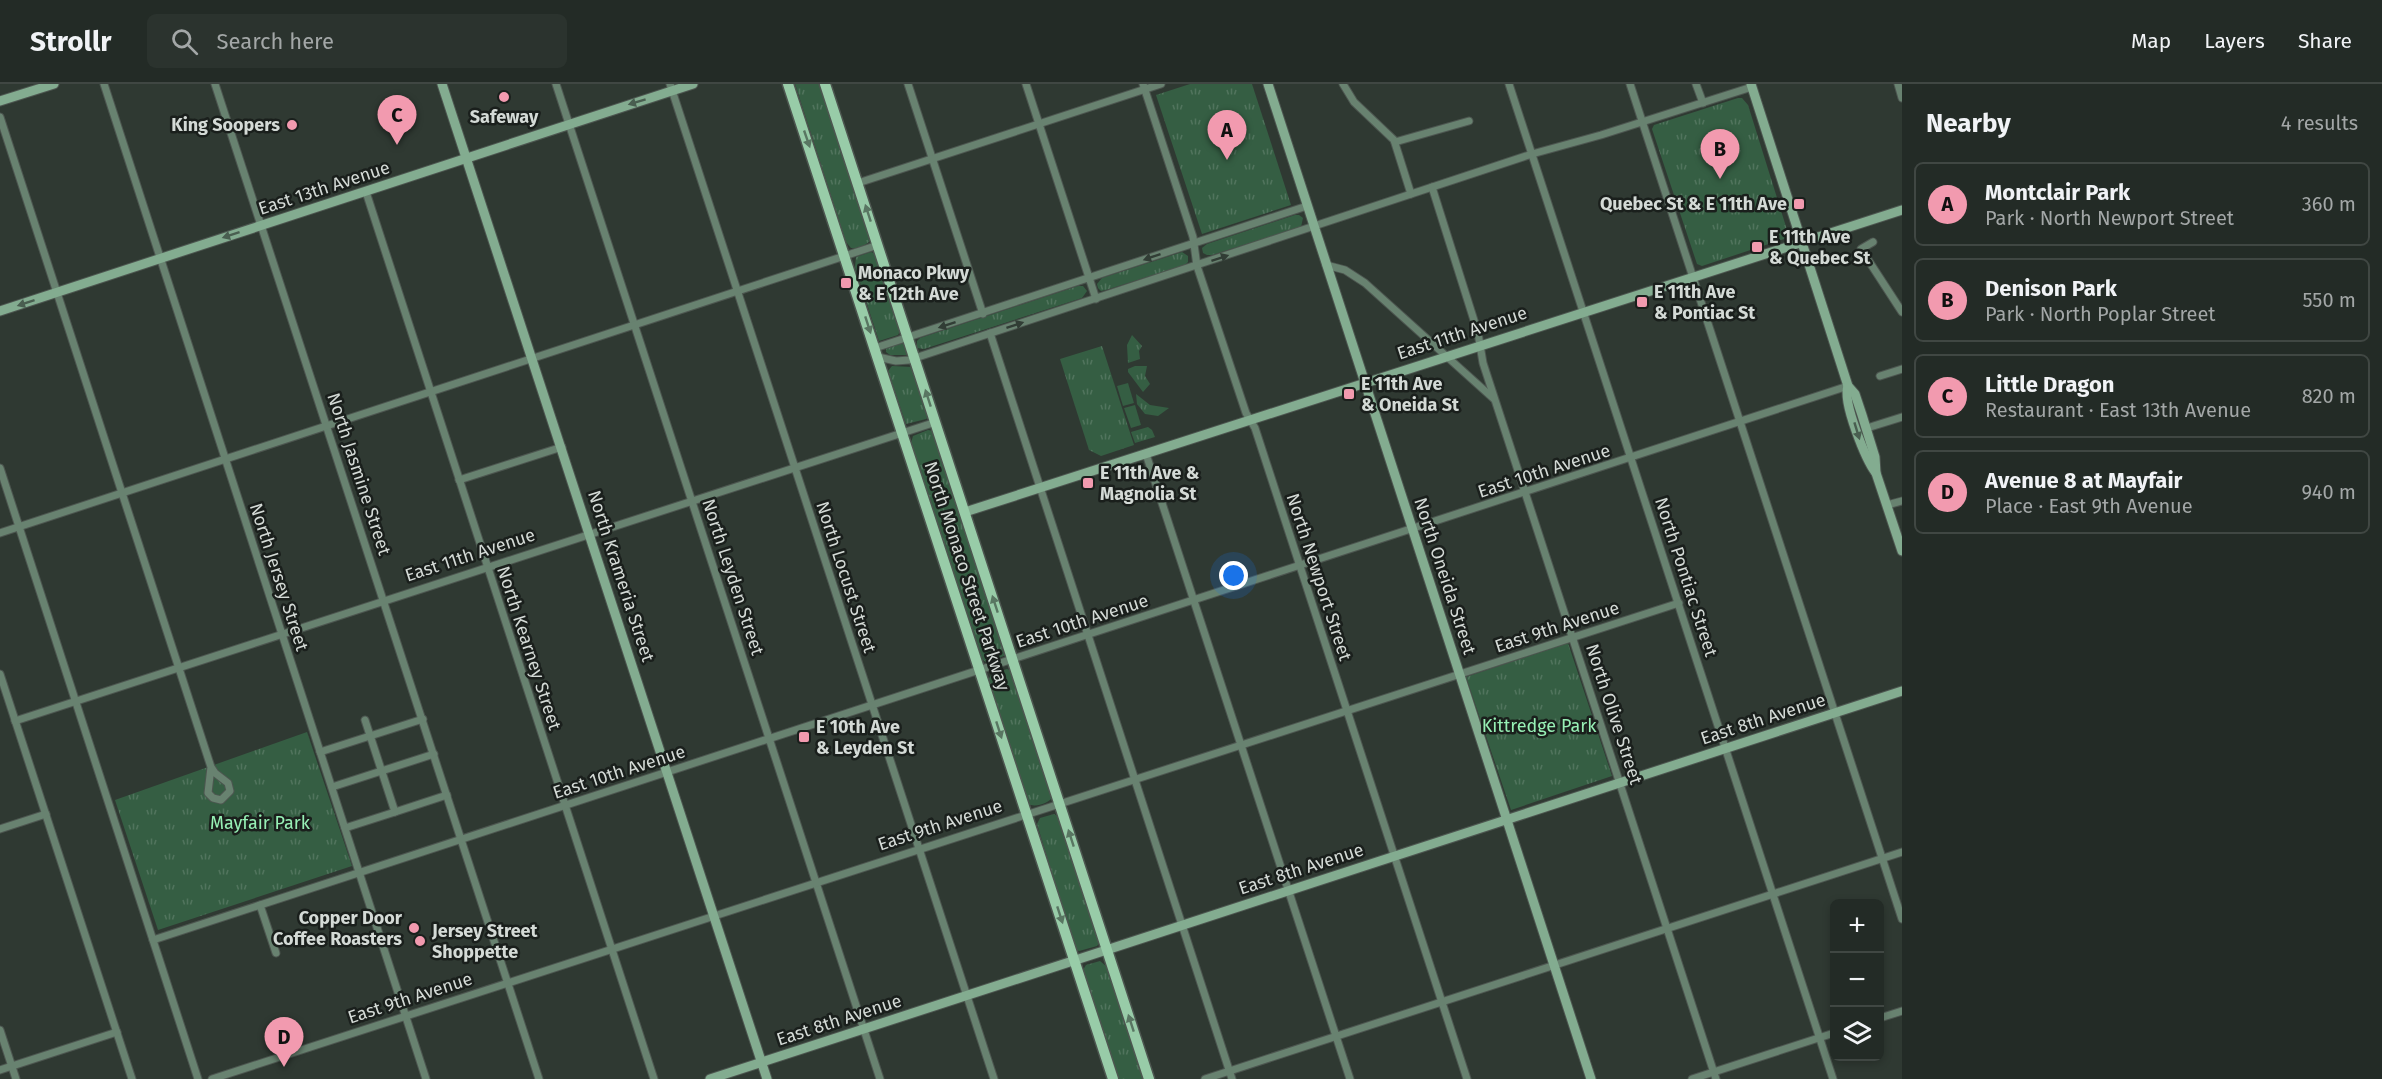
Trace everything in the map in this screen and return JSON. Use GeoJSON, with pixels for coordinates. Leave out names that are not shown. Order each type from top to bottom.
{"type":"FeatureCollection","features":[{"type":"Feature","properties":{"kind":"main road","name":"North Monaco Street Parkway"},"geometry":{"type":"LineString","coordinates":[[788,84],[1113,1079]]}},
{"type":"Feature","properties":{"kind":"main road","name":"North Monaco Street Parkway"},"geometry":{"type":"LineString","coordinates":[[825,84],[1149,1079]]}},
{"type":"Feature","properties":{"kind":"street"},"geometry":{"type":"LineString","coordinates":[[0,101],[54,84]]}},
{"type":"Feature","properties":{"kind":"street","name":"North Jersey Street"},"geometry":{"type":"LineString","coordinates":[[104,84],[426,1079]]}},
{"type":"Feature","properties":{"kind":"street","name":"North Jasmine Street"},"geometry":{"type":"LineString","coordinates":[[215,84],[328,425],[539,1079]]}},
{"type":"Feature","properties":{"kind":"street","name":"North Krameria Street"},"geometry":{"type":"LineString","coordinates":[[442,84],[767,1079]]}},
{"type":"Feature","properties":{"kind":"street","name":"North Leyden Street"},"geometry":{"type":"LineString","coordinates":[[556,84],[880,1079]]}},
{"type":"Feature","properties":{"kind":"street","name":"East 13th Avenue"},"geometry":{"type":"LineString","coordinates":[[0,311],[366,192],[671,88],[693,84]]}},
{"type":"Feature","properties":{"kind":"street"},"geometry":{"type":"LineString","coordinates":[[908,84],[983,314]]}},
{"type":"Feature","properties":{"kind":"street"},"geometry":{"type":"LineString","coordinates":[[1026,84],[1096,299]]}},
{"type":"Feature","properties":{"kind":"street"},"geometry":{"type":"LineString","coordinates":[[858,183],[1144,87],[1161,84]]}},
{"type":"Feature","properties":{"kind":"street","name":"North Oneida Street"},"geometry":{"type":"LineString","coordinates":[[1268,84],[1591,1079]]}},
{"type":"Feature","properties":{"kind":"street"},"geometry":{"type":"LineString","coordinates":[[1343,84],[1354,102],[1395,142],[1411,194]]}},
{"type":"Feature","properties":{"kind":"street","name":"North Pontiac Street"},"geometry":{"type":"LineString","coordinates":[[1509,84],[1833,1079]]}},
{"type":"Feature","properties":{"kind":"street"},"geometry":{"type":"LineString","coordinates":[[1630,84],[1902,919]]}},
{"type":"Feature","properties":{"kind":"street"},"geometry":{"type":"LineString","coordinates":[[1696,84],[1703,103]]}},
{"type":"Feature","properties":{"kind":"street"},"geometry":{"type":"LineString","coordinates":[[1898,84],[1902,98]]}},
{"type":"Feature","properties":{"kind":"street"},"geometry":{"type":"LineString","coordinates":[[877,352],[896,362],[915,358],[1532,154],[1703,103],[1752,85],[1848,386],[1856,394],[1867,428],[1875,457],[1876,473]]}},
{"type":"Feature","properties":{"kind":"street","name":"North Newport Street"},"geometry":{"type":"LineString","coordinates":[[1144,87],[1194,242],[1197,266],[1300,566],[1467,1079]]}},
{"type":"Feature","properties":{"kind":"street","name":"North Locust Street"},"geometry":{"type":"LineString","coordinates":[[671,88],[993,1079]]}},
{"type":"Feature","properties":{"kind":"street"},"geometry":{"type":"LineString","coordinates":[[0,117],[211,767],[228,783],[230,791],[221,800],[213,798],[208,793],[211,767]]}},
{"type":"Feature","properties":{"kind":"street"},"geometry":{"type":"LineString","coordinates":[[1395,142],[1470,121]]}},
{"type":"Feature","properties":{"kind":"street","name":"North Olive Street"},"geometry":{"type":"LineString","coordinates":[[1432,187],[1478,333],[1483,363],[1527,492],[1715,1076]]}},
{"type":"Feature","properties":{"kind":"street","name":"North Kearney Street"},"geometry":{"type":"LineString","coordinates":[[366,192],[654,1079]]}},
{"type":"Feature","properties":{"kind":"street"},"geometry":{"type":"LineString","coordinates":[[877,352],[908,338],[1307,206]]}},
{"type":"Feature","properties":{"kind":"street","name":"East 11th Avenue"},"geometry":{"type":"LineString","coordinates":[[965,512],[1902,210]]}},
{"type":"Feature","properties":{"kind":"street"},"geometry":{"type":"LineString","coordinates":[[1873,242],[1861,249],[1902,312]]}},
{"type":"Feature","properties":{"kind":"street"},"geometry":{"type":"LineString","coordinates":[[0,533],[878,245]]}},
{"type":"Feature","properties":{"kind":"street"},"geometry":{"type":"LineString","coordinates":[[1326,265],[1342,269],[1358,277],[1496,400]]}},
{"type":"Feature","properties":{"kind":"street"},"geometry":{"type":"LineString","coordinates":[[990,333],[1231,1075]]}},
{"type":"Feature","properties":{"kind":"street"},"geometry":{"type":"LineString","coordinates":[[1880,376],[1902,369]]}},
{"type":"Feature","properties":{"kind":"street"},"geometry":{"type":"LineString","coordinates":[[1848,386],[1846,396],[1864,454],[1876,473],[1902,551]]}},
{"type":"Feature","properties":{"kind":"street","name":"East 10th Avenue"},"geometry":{"type":"LineString","coordinates":[[153,940],[1848,386]]}},
{"type":"Feature","properties":{"kind":"street"},"geometry":{"type":"LineString","coordinates":[[1867,428],[1902,417]]}},
{"type":"Feature","properties":{"kind":"street","name":"East 11th Avenue"},"geometry":{"type":"LineString","coordinates":[[15,721],[936,422]]}},
{"type":"Feature","properties":{"kind":"street"},"geometry":{"type":"LineString","coordinates":[[459,480],[562,447]]}},
{"type":"Feature","properties":{"kind":"street"},"geometry":{"type":"LineString","coordinates":[[1146,454],[1350,1079]]}},
{"type":"Feature","properties":{"kind":"street"},"geometry":{"type":"LineString","coordinates":[[0,468],[198,1079]]}},
{"type":"Feature","properties":{"kind":"street"},"geometry":{"type":"LineString","coordinates":[[1887,506],[1902,501]]}},
{"type":"Feature","properties":{"kind":"street","name":"East 9th Avenue"},"geometry":{"type":"LineString","coordinates":[[212,1079],[918,848],[1679,603]]}},
{"type":"Feature","properties":{"kind":"street"},"geometry":{"type":"LineString","coordinates":[[0,674],[132,1079]]}},
{"type":"Feature","properties":{"kind":"street","name":"East 8th Avenue"},"geometry":{"type":"LineString","coordinates":[[710,1079],[1902,691]]}},
{"type":"Feature","properties":{"kind":"street"},"geometry":{"type":"LineString","coordinates":[[320,752],[423,719]]}},
{"type":"Feature","properties":{"kind":"street"},"geometry":{"type":"LineString","coordinates":[[365,720],[395,812]]}},
{"type":"Feature","properties":{"kind":"street"},"geometry":{"type":"LineString","coordinates":[[332,787],[434,754]]}},
{"type":"Feature","properties":{"kind":"street"},"geometry":{"type":"LineString","coordinates":[[345,828],[447,795]]}},
{"type":"Feature","properties":{"kind":"street"},"geometry":{"type":"LineString","coordinates":[[0,829],[46,814]]}},
{"type":"Feature","properties":{"kind":"street"},"geometry":{"type":"LineString","coordinates":[[1205,1079],[1231,1075],[1336,1036],[1902,852]]}},
{"type":"Feature","properties":{"kind":"street"},"geometry":{"type":"LineString","coordinates":[[260,905],[276,953]]}},
{"type":"Feature","properties":{"kind":"street"},"geometry":{"type":"LineString","coordinates":[[1884,1017],[1902,1011]]}},
{"type":"Feature","properties":{"kind":"street"},"geometry":{"type":"LineString","coordinates":[[0,1030],[16,1079]]}},
{"type":"Feature","properties":{"kind":"street"},"geometry":{"type":"LineString","coordinates":[[0,1070],[117,1032]]}},
{"type":"Feature","properties":{"kind":"street"},"geometry":{"type":"LineString","coordinates":[[1692,1079],[1715,1076],[1830,1034]]}},
{"type":"Feature","properties":{"kind":"green space"},"geometry":{"type":"Polygon","coordinates":[[[795,84],[821,84],[871,239],[862,246],[851,248],[846,242],[795,84]]]}},
{"type":"Feature","properties":{"kind":"green space"},"geometry":{"type":"Polygon","coordinates":[[[1190,84],[1252,84],[1291,205],[1202,234],[1156,95],[1190,84]]]}},
{"type":"Feature","properties":{"kind":"green space"},"geometry":{"type":"Polygon","coordinates":[[[1742,98],[1748,105],[1788,233],[1784,239],[1702,266],[1697,264],[1652,129],[1654,125],[1742,98]]]}},
{"type":"Feature","properties":{"kind":"green space"},"geometry":{"type":"Polygon","coordinates":[[[1295,215],[1303,218],[1301,227],[1212,255],[1203,253],[1202,248],[1207,244],[1295,215]]]}},
{"type":"Feature","properties":{"kind":"green space"},"geometry":{"type":"Polygon","coordinates":[[[871,252],[876,254],[900,331],[898,335],[879,341],[855,267],[856,257],[871,252]]]}},
{"type":"Feature","properties":{"kind":"green space"},"geometry":{"type":"Polygon","coordinates":[[[1182,252],[1188,256],[1188,262],[1185,265],[1106,290],[1101,291],[1098,288],[1097,284],[1102,278],[1182,252]]]}},
{"type":"Feature","properties":{"kind":"green space"},"geometry":{"type":"Polygon","coordinates":[[[1083,286],[1087,291],[1082,298],[924,349],[917,348],[917,341],[920,338],[1083,286]]]}},
{"type":"Feature","properties":{"kind":"green space"},"geometry":{"type":"Polygon","coordinates":[[[1132,335],[1142,346],[1139,351],[1140,359],[1128,363],[1127,345],[1132,335]]]}},
{"type":"Feature","properties":{"kind":"green space"},"geometry":{"type":"Polygon","coordinates":[[[903,343],[908,353],[906,355],[890,355],[886,352],[886,348],[903,343]]]}},
{"type":"Feature","properties":{"kind":"green space"},"geometry":{"type":"Polygon","coordinates":[[[1102,346],[1134,445],[1101,456],[1089,450],[1060,359],[1102,346]]]}},
{"type":"Feature","properties":{"kind":"green space"},"geometry":{"type":"Polygon","coordinates":[[[892,366],[912,367],[928,418],[906,424],[888,371],[892,366]]]}},
{"type":"Feature","properties":{"kind":"green space"},"geometry":{"type":"Polygon","coordinates":[[[1135,366],[1147,366],[1145,376],[1150,384],[1143,392],[1128,372],[1128,369],[1135,366]]]}},
{"type":"Feature","properties":{"kind":"green space"},"geometry":{"type":"Polygon","coordinates":[[[1128,383],[1134,403],[1123,406],[1117,386],[1128,383]]]}},
{"type":"Feature","properties":{"kind":"green space"},"geometry":{"type":"Polygon","coordinates":[[[1136,394],[1150,405],[1169,408],[1158,416],[1145,414],[1137,404],[1136,394]]]}},
{"type":"Feature","properties":{"kind":"green space"},"geometry":{"type":"Polygon","coordinates":[[[1135,405],[1141,425],[1131,428],[1124,408],[1135,405]]]}},
{"type":"Feature","properties":{"kind":"green space"},"geometry":{"type":"Polygon","coordinates":[[[1148,427],[1155,437],[1135,443],[1131,432],[1148,427]]]}},
{"type":"Feature","properties":{"kind":"green space"},"geometry":{"type":"Polygon","coordinates":[[[928,430],[934,431],[1006,655],[987,663],[982,659],[911,443],[913,436],[928,430]]]}},
{"type":"Feature","properties":{"kind":"green space","name":"Kittredge Park"},"geometry":{"type":"Polygon","coordinates":[[[1568,643],[1612,776],[1511,810],[1466,677],[1568,643]]]}},
{"type":"Feature","properties":{"kind":"green space"},"geometry":{"type":"Polygon","coordinates":[[[1007,669],[1012,671],[1053,797],[1038,805],[1028,804],[988,680],[992,674],[1007,669]]]}},
{"type":"Feature","properties":{"kind":"green space","name":"Mayfair Park"},"geometry":{"type":"Polygon","coordinates":[[[307,732],[352,866],[158,930],[115,800],[307,732]]]}},
{"type":"Feature","properties":{"kind":"green space"},"geometry":{"type":"Polygon","coordinates":[[[1054,814],[1059,817],[1100,942],[1097,946],[1079,951],[1075,949],[1037,824],[1040,818],[1054,814]]]}},
{"type":"Feature","properties":{"kind":"green space"},"geometry":{"type":"Polygon","coordinates":[[[1100,961],[1107,967],[1144,1079],[1118,1079],[1083,970],[1086,965],[1100,961]]]}},
{"type":"Feature","properties":{"kind":"place","name":"Safeway"},"geometry":{"type":"Point","coordinates":[504,97]}},
{"type":"Feature","properties":{"kind":"place","name":"King Soopers"},"geometry":{"type":"Point","coordinates":[292,125]}},
{"type":"Feature","properties":{"kind":"place","name":"Little Dragon"},"geometry":{"type":"Point","coordinates":[397,145]}},
{"type":"Feature","properties":{"kind":"place","name":"Montclair Park"},"geometry":{"type":"Point","coordinates":[1227,160]}},
{"type":"Feature","properties":{"kind":"place","name":"Denison Park"},"geometry":{"type":"Point","coordinates":[1720,179]}},
{"type":"Feature","properties":{"kind":"place","name":"Quebec St & E 11th Ave"},"geometry":{"type":"Point","coordinates":[1799,204]}},
{"type":"Feature","properties":{"kind":"place","name":"E 11th Ave & Quebec St"},"geometry":{"type":"Point","coordinates":[1757,247]}},
{"type":"Feature","properties":{"kind":"place","name":"Monaco Pkwy & E 12th Ave"},"geometry":{"type":"Point","coordinates":[846,283]}},
{"type":"Feature","properties":{"kind":"place","name":"E 11th Ave & Pontiac St"},"geometry":{"type":"Point","coordinates":[1642,302]}},
{"type":"Feature","properties":{"kind":"place","name":"E 11th Ave & Oneida St"},"geometry":{"type":"Point","coordinates":[1349,394]}},
{"type":"Feature","properties":{"kind":"place","name":"E 11th Ave & Magnolia St"},"geometry":{"type":"Point","coordinates":[1088,483]}},
{"type":"Feature","properties":{"kind":"place","name":"E 10th Ave & Leyden St"},"geometry":{"type":"Point","coordinates":[804,737]}},
{"type":"Feature","properties":{"kind":"place","name":"Copper Door Coffee Roasters"},"geometry":{"type":"Point","coordinates":[414,928]}},
{"type":"Feature","properties":{"kind":"place","name":"Jersey Street Shoppette"},"geometry":{"type":"Point","coordinates":[420,941]}},
{"type":"Feature","properties":{"kind":"place","name":"Avenue 8 at Mayfair"},"geometry":{"type":"Point","coordinates":[284,1067]}}]}
